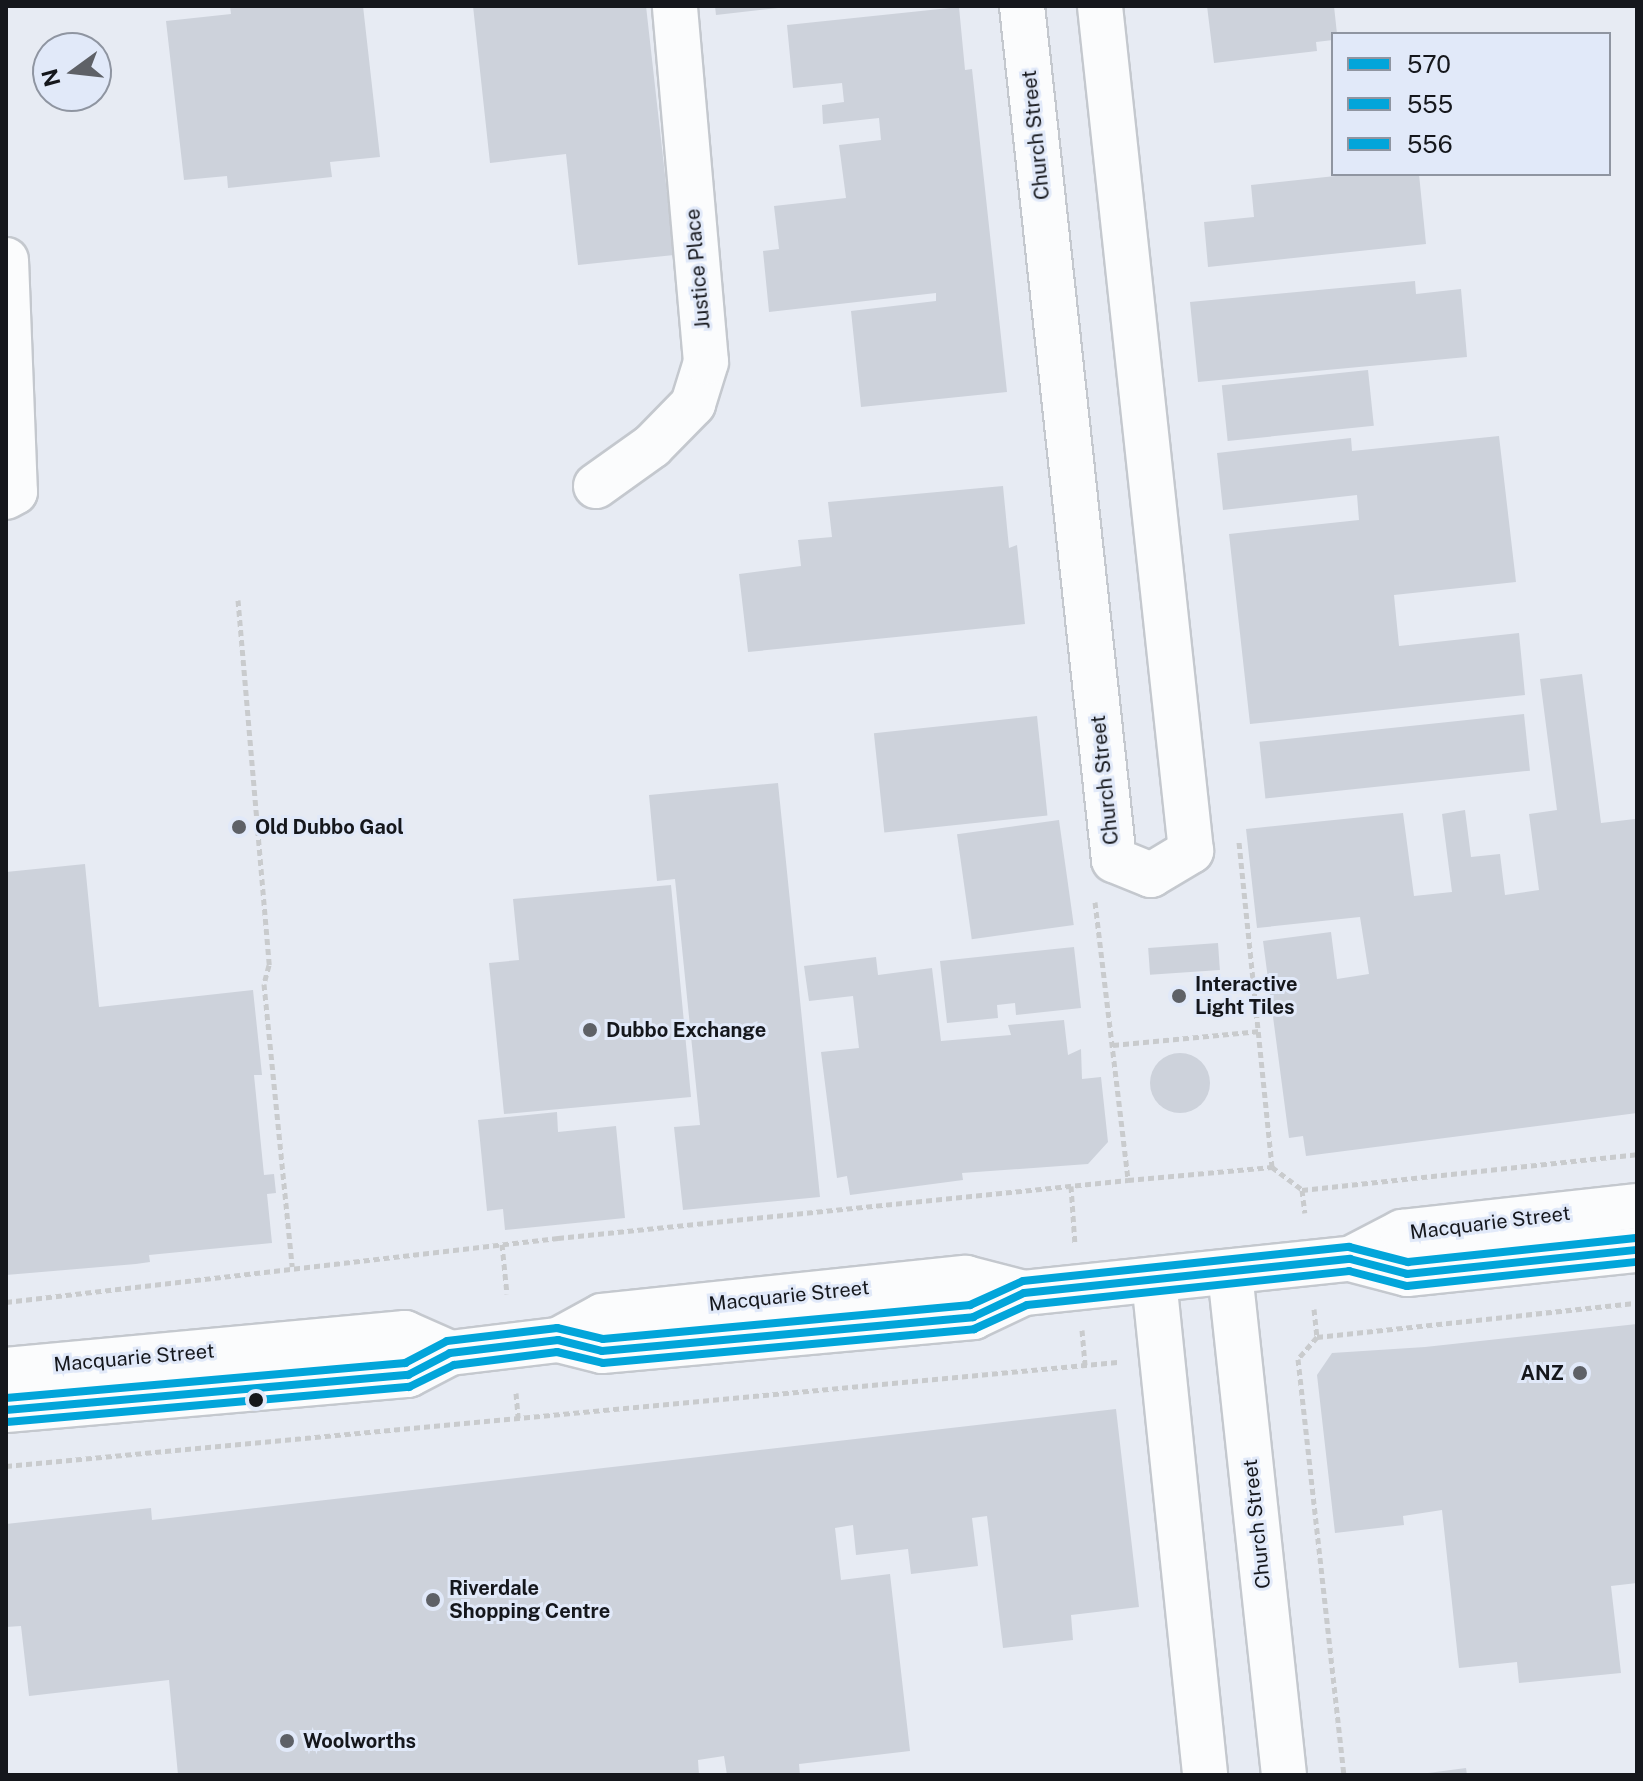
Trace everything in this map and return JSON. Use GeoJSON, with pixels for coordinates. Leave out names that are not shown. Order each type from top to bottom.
{"type":"FeatureCollection","features":[{"type":"Feature","properties":{"kind":"street","name":"Justice Place"},"geometry":{"type":"LineString","coordinates":[[596,486],[652,446],[693,404],[706,362],[675,6]]}},
{"type":"Feature","properties":{"kind":"street","name":"Church Street"},"geometry":{"type":"LineString","coordinates":[[1022,6],[1114,860],[1151,875],[1191,851],[1100,6]]}},
{"type":"Feature","properties":{"kind":"street"},"geometry":{"type":"LineString","coordinates":[[6,260],[15,492],[6,497]]}},
{"type":"Feature","properties":{"kind":"street","name":"Macquarie Street"},"geometry":{"type":"LineString","coordinates":[[6,1410],[408,1375],[450,1353],[558,1340],[602,1316],[966,1278],[1024,1293],[1230,1273],[1350,1259],[1402,1232],[1637,1206]]}},
{"type":"Feature","properties":{"kind":"street","name":"Macquarie Street"},"geometry":{"type":"LineString","coordinates":[[1350,1259],[1407,1274],[1637,1250]]}},
{"type":"Feature","properties":{"kind":"street","name":"Church Street"},"geometry":{"type":"LineString","coordinates":[[1230,1273],[1284,1775]]}},
{"type":"Feature","properties":{"kind":"street"},"geometry":{"type":"LineString","coordinates":[[1154,1280],[1205,1775]]}},
{"type":"Feature","properties":{"kind":"street","name":"Macquarie Street"},"geometry":{"type":"LineString","coordinates":[[6,1370],[405,1333],[450,1353]]}},
{"type":"Feature","properties":{"kind":"path"},"geometry":{"type":"LineString","coordinates":[[238,600],[269,965],[264,984],[292,1267]]}},
{"type":"Feature","properties":{"kind":"path"},"geometry":{"type":"LineString","coordinates":[[1113,1045],[1260,1031]]}},
{"type":"Feature","properties":{"kind":"path"},"geometry":{"type":"LineString","coordinates":[[1272,1167],[1302,1190],[1637,1154]]}},
{"type":"Feature","properties":{"kind":"path"},"geometry":{"type":"LineString","coordinates":[[6,1302],[502,1244],[1128,1180]]}},
{"type":"Feature","properties":{"kind":"path"},"geometry":{"type":"LineString","coordinates":[[1302,1190],[1305,1213]]}},
{"type":"Feature","properties":{"kind":"path"},"geometry":{"type":"LineString","coordinates":[[502,1244],[507,1294]]}},
{"type":"Feature","properties":{"kind":"path"},"geometry":{"type":"LineString","coordinates":[[1344,1775],[1298,1359],[1317,1337],[1637,1303]]}},
{"type":"Feature","properties":{"kind":"path"},"geometry":{"type":"LineString","coordinates":[[1314,1308],[1317,1337]]}},
{"type":"Feature","properties":{"kind":"path"},"geometry":{"type":"LineString","coordinates":[[6,1466],[1122,1362]]}},
{"type":"Feature","properties":{"kind":"path"},"geometry":{"type":"LineString","coordinates":[[516,1393],[518,1418]]}},
{"type":"Feature","properties":{"kind":"building"},"geometry":{"type":"Polygon","coordinates":[[[230,6],[363,6],[380,157],[330,162],[332,177],[228,188],[227,176],[184,180],[166,21],[231,14],[230,6]]]}},
{"type":"Feature","properties":{"kind":"building"},"geometry":{"type":"Polygon","coordinates":[[[473,6],[646,6],[674,255],[578,265],[566,154],[490,163],[473,6]]]}},
{"type":"Feature","properties":{"kind":"building"},"geometry":{"type":"Polygon","coordinates":[[[715,6],[777,6],[778,8],[716,15],[715,6]]]}},
{"type":"Feature","properties":{"kind":"building"},"geometry":{"type":"Polygon","coordinates":[[[1207,6],[1334,6],[1337,32],[1331,32],[1331,40],[1316,42],[1317,51],[1214,63],[1207,6]]]}},
{"type":"Feature","properties":{"kind":"building"},"geometry":{"type":"Polygon","coordinates":[[[959,7],[965,70],[972,69],[1007,392],[861,407],[851,311],[936,301],[936,293],[769,312],[763,251],[779,249],[774,206],[846,198],[839,145],[881,140],[879,118],[823,124],[822,105],[844,102],[842,83],[793,88],[787,25],[959,7]]]}},
{"type":"Feature","properties":{"kind":"building"},"geometry":{"type":"Polygon","coordinates":[[[1335,176],[1419,176],[1426,244],[1208,267],[1204,222],[1254,217],[1251,185],[1335,176]]]}},
{"type":"Feature","properties":{"kind":"building"},"geometry":{"type":"Polygon","coordinates":[[[1415,281],[1416,294],[1461,289],[1467,357],[1198,382],[1190,302],[1415,281]]]}},
{"type":"Feature","properties":{"kind":"building"},"geometry":{"type":"Polygon","coordinates":[[[1368,370],[1374,426],[1228,441],[1222,385],[1368,370]]]}},
{"type":"Feature","properties":{"kind":"building"},"geometry":{"type":"Polygon","coordinates":[[[1499,436],[1516,582],[1394,595],[1399,646],[1519,633],[1525,695],[1250,724],[1229,534],[1359,520],[1357,495],[1223,510],[1217,453],[1351,438],[1352,451],[1499,436]]]}},
{"type":"Feature","properties":{"kind":"building"},"geometry":{"type":"Polygon","coordinates":[[[1003,486],[1009,548],[1017,545],[1025,624],[748,652],[739,574],[801,566],[798,540],[832,537],[828,502],[1003,486]]]}},
{"type":"Feature","properties":{"kind":"building"},"geometry":{"type":"Polygon","coordinates":[[[1582,674],[1601,823],[1635,819],[1637,831],[1637,1113],[1306,1156],[1303,1136],[1289,1138],[1263,941],[1331,932],[1337,979],[1369,974],[1360,917],[1257,928],[1246,829],[1403,813],[1414,896],[1452,892],[1442,814],[1465,810],[1471,857],[1500,854],[1505,895],[1539,890],[1529,814],[1557,810],[1540,679],[1582,674]]]}},
{"type":"Feature","properties":{"kind":"building"},"geometry":{"type":"Polygon","coordinates":[[[1524,714],[1530,771],[1265,798],[1259,742],[1524,714]]]}},
{"type":"Feature","properties":{"kind":"building"},"geometry":{"type":"Polygon","coordinates":[[[1037,716],[1047,815],[884,833],[874,733],[1037,716]]]}},
{"type":"Feature","properties":{"kind":"building"},"geometry":{"type":"Polygon","coordinates":[[[778,783],[820,1197],[683,1210],[674,1127],[700,1125],[675,879],[657,881],[649,795],[778,783]]]}},
{"type":"Feature","properties":{"kind":"building"},"geometry":{"type":"Polygon","coordinates":[[[1059,820],[1074,925],[972,939],[957,834],[1059,820]]]}},
{"type":"Feature","properties":{"kind":"building"},"geometry":{"type":"Polygon","coordinates":[[[85,864],[99,1007],[253,990],[262,1075],[254,1075],[264,1175],[274,1174],[276,1193],[267,1194],[272,1243],[149,1255],[150,1262],[136,1264],[6,1275],[6,872],[85,864]]]}},
{"type":"Feature","properties":{"kind":"building","name":"Dubbo Exchange"},"geometry":{"type":"Polygon","coordinates":[[[671,885],[691,1097],[504,1114],[489,963],[519,960],[513,899],[671,885]]]}},
{"type":"Feature","properties":{"kind":"building"},"geometry":{"type":"Polygon","coordinates":[[[1218,943],[1220,970],[1150,975],[1148,948],[1218,943]]]}},
{"type":"Feature","properties":{"kind":"building"},"geometry":{"type":"Polygon","coordinates":[[[1074,947],[1081,1008],[1016,1015],[1015,1003],[997,1005],[998,1018],[947,1023],[940,961],[1074,947]]]}},
{"type":"Feature","properties":{"kind":"building"},"geometry":{"type":"Polygon","coordinates":[[[876,957],[878,975],[932,968],[941,1041],[1011,1035],[1008,1025],[1064,1020],[1068,1055],[1081,1049],[1082,1079],[1101,1077],[1108,1142],[1088,1164],[962,1173],[963,1180],[850,1195],[847,1176],[837,1178],[821,1052],[859,1048],[853,996],[809,1001],[804,966],[876,957]]]}},
{"type":"Feature","properties":{"kind":"building"},"geometry":{"type":"Polygon","coordinates":[[[1180,1053],[1191,1055],[1201,1062],[1208,1072],[1208,1094],[1201,1104],[1191,1111],[1180,1113],[1169,1111],[1159,1104],[1152,1094],[1150,1083],[1152,1072],[1159,1062],[1169,1055],[1180,1053]]]}},
{"type":"Feature","properties":{"kind":"building"},"geometry":{"type":"Polygon","coordinates":[[[557,1112],[558,1132],[616,1126],[625,1218],[505,1230],[503,1209],[487,1211],[478,1120],[557,1112]]]}},
{"type":"Feature","properties":{"kind":"building"},"geometry":{"type":"Polygon","coordinates":[[[1637,1324],[1637,1583],[1611,1586],[1621,1673],[1519,1683],[1517,1662],[1459,1668],[1442,1510],[1403,1516],[1404,1525],[1335,1533],[1317,1375],[1332,1353],[1425,1347],[1637,1324]]]}},
{"type":"Feature","properties":{"kind":"building"},"geometry":{"type":"Polygon","coordinates":[[[1116,1409],[1139,1607],[1071,1615],[1073,1640],[1003,1648],[987,1516],[972,1518],[978,1566],[911,1574],[908,1549],[856,1555],[853,1525],[835,1528],[841,1580],[890,1574],[910,1751],[799,1764],[800,1775],[727,1775],[724,1756],[698,1760],[699,1775],[178,1775],[169,1680],[29,1696],[21,1626],[6,1627],[6,1524],[151,1508],[152,1520],[1116,1409]]]}},
{"type":"Feature","properties":{"kind":"building"},"geometry":{"type":"Polygon","coordinates":[[[1466,1768],[1467,1775],[1428,1775],[1428,1773],[1466,1768]]]}},
{"type":"Feature","properties":{"kind":"transit line","name":"556"},"geometry":{"type":"LineString","coordinates":[[6,1398],[405,1363],[447,1341],[557,1328],[603,1339],[970,1305],[1023,1281],[1349,1247],[1408,1262],[1636,1238]]}},
{"type":"Feature","properties":{"kind":"transit line","name":"570"},"geometry":{"type":"LineString","coordinates":[[6,1410],[408,1375],[450,1353],[558,1340],[602,1351],[973,1317],[1024,1293],[1350,1259],[1407,1274],[1637,1250]]}},
{"type":"Feature","properties":{"kind":"transit line","name":"555"},"geometry":{"type":"LineString","coordinates":[[7,1422],[409,1387],[454,1365],[557,1352],[603,1363],[974,1329],[1027,1305],[1349,1271],[1407,1286],[1637,1262]]}},
{"type":"Feature","properties":{"kind":"place","name":"Old Dubbo Gaol"},"geometry":{"type":"Point","coordinates":[239,827]}},
{"type":"Feature","properties":{"kind":"place","name":"Interactive Light Tiles"},"geometry":{"type":"Point","coordinates":[1179,996]}},
{"type":"Feature","properties":{"kind":"place","name":"Dubbo Exchange"},"geometry":{"type":"Point","coordinates":[590,1030]}},
{"type":"Feature","properties":{"kind":"place","name":"ANZ"},"geometry":{"type":"Point","coordinates":[1580,1373]}},
{"type":"Feature","properties":{"kind":"place","name":"Riverdale Shopping Centre"},"geometry":{"type":"Point","coordinates":[433,1600]}},
{"type":"Feature","properties":{"kind":"place","name":"Woolworths"},"geometry":{"type":"Point","coordinates":[287,1741]}}]}
